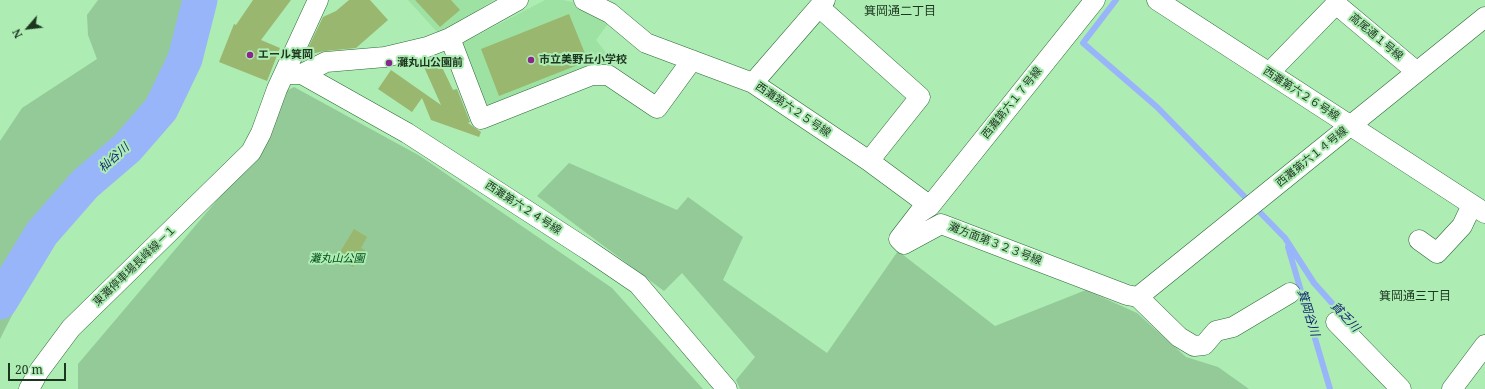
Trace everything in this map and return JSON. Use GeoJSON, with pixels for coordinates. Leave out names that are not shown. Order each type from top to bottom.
{"type":"FeatureCollection","features":[{"type":"Feature","properties":{"kind":"street"},"geometry":{"type":"LineString","coordinates":[[293,74],[318,0]]}},
{"type":"Feature","properties":{"kind":"street"},"geometry":{"type":"LineString","coordinates":[[293,74],[326,62],[385,57],[427,46],[450,38],[518,0]]}},
{"type":"Feature","properties":{"kind":"street","name":"西灘第六２５号線"},"geometry":{"type":"LineString","coordinates":[[584,0],[610,13],[646,43],[753,83],[870,161],[930,206]]}},
{"type":"Feature","properties":{"kind":"street","name":"西灘第六１７号線"},"geometry":{"type":"LineString","coordinates":[[930,206],[1095,0]]}},
{"type":"Feature","properties":{"kind":"street","name":"西灘第六２６号線"},"geometry":{"type":"LineString","coordinates":[[1157,0],[1479,209]]}},
{"type":"Feature","properties":{"kind":"street"},"geometry":{"type":"LineString","coordinates":[[753,83],[822,3],[920,97],[870,161]]}},
{"type":"Feature","properties":{"kind":"street","name":"高尾通１号線"},"geometry":{"type":"LineString","coordinates":[[1269,73],[1336,4],[1417,72]]}},
{"type":"Feature","properties":{"kind":"street","name":"西灘第六１４号線"},"geometry":{"type":"LineString","coordinates":[[1138,297],[1485,17]]}},
{"type":"Feature","properties":{"kind":"street"},"geometry":{"type":"LineString","coordinates":[[450,38],[481,120],[592,75],[608,75],[657,108],[692,60]]}},
{"type":"Feature","properties":{"kind":"street","name":"東灘停車場長峰線－１"},"geometry":{"type":"LineString","coordinates":[[29,389],[38,371],[71,328],[251,152],[261,133],[277,90],[293,74]]}},
{"type":"Feature","properties":{"kind":"street","name":"西灘第六２４号線"},"geometry":{"type":"LineString","coordinates":[[293,74],[407,133],[638,284],[727,389]]}},
{"type":"Feature","properties":{"kind":"street","name":"灘方面第３２３号線"},"geometry":{"type":"LineString","coordinates":[[930,206],[919,213],[898,239],[904,244],[941,224],[1127,295],[1138,297]]}},
{"type":"Feature","properties":{"kind":"street"},"geometry":{"type":"LineString","coordinates":[[1419,240],[1437,253],[1479,209]]}},
{"type":"Feature","properties":{"kind":"street"},"geometry":{"type":"LineString","coordinates":[[1138,297],[1179,337],[1194,346],[1204,345],[1216,331],[1233,327],[1290,293]]}},
{"type":"Feature","properties":{"kind":"street"},"geometry":{"type":"LineString","coordinates":[[1336,322],[1401,389]]}},
{"type":"Feature","properties":{"kind":"street"},"geometry":{"type":"LineString","coordinates":[[1452,389],[1485,345]]}},
{"type":"Feature","properties":{"kind":"shaded area"},"geometry":{"type":"Polygon","coordinates":[[[408,0],[494,0],[457,24],[438,33],[408,0]]]}},
{"type":"Feature","properties":{"kind":"shaded area","name":"市立美野丘小学校"},"geometry":{"type":"Polygon","coordinates":[[[545,0],[563,0],[582,4],[610,21],[596,40],[607,54],[588,65],[484,109],[459,45],[545,0]]]}},
{"type":"Feature","properties":{"kind":"green space"},"geometry":{"type":"Polygon","coordinates":[[[98,0],[216,0],[194,69],[177,103],[57,226],[0,339],[0,141],[22,108],[97,59],[88,35],[87,15],[98,0]]]}},
{"type":"Feature","properties":{"kind":"green space","name":"灘丸山公園"},"geometry":{"type":"Polygon","coordinates":[[[294,87],[420,156],[612,288],[703,389],[78,389],[78,364],[246,166],[286,91],[294,87]]]}},
{"type":"Feature","properties":{"kind":"green space"},"geometry":{"type":"Polygon","coordinates":[[[569,163],[677,210],[688,197],[743,237],[723,280],[827,353],[898,251],[995,326],[1086,290],[1137,313],[1186,357],[1218,367],[1249,389],[740,389],[736,380],[755,357],[682,273],[664,291],[537,196],[569,163]]]}},
{"type":"Feature","properties":{"kind":"building","name":"エール箕岡"},"geometry":{"type":"Polygon","coordinates":[[[253,0],[291,0],[261,40],[280,48],[267,81],[219,62],[234,24],[236,25],[253,0]]]}},
{"type":"Feature","properties":{"kind":"building"},"geometry":{"type":"Polygon","coordinates":[[[349,0],[370,0],[388,20],[356,48],[310,54],[309,46],[323,17],[336,11],[349,0]]]}},
{"type":"Feature","properties":{"kind":"building"},"geometry":{"type":"Polygon","coordinates":[[[415,0],[451,0],[460,10],[440,27],[415,0]]]}},
{"type":"Feature","properties":{"kind":"building"},"geometry":{"type":"Polygon","coordinates":[[[569,14],[588,61],[499,96],[481,49],[569,14]]]}},
{"type":"Feature","properties":{"kind":"building"},"geometry":{"type":"Polygon","coordinates":[[[439,61],[453,90],[457,89],[470,122],[468,123],[481,132],[479,137],[431,120],[422,98],[412,112],[378,89],[391,70],[441,105],[424,67],[439,61]]]}},
{"type":"Feature","properties":{"kind":"building"},"geometry":{"type":"Polygon","coordinates":[[[354,229],[367,237],[361,248],[366,251],[359,263],[356,262],[353,267],[337,257],[354,229]]]}},
{"type":"Feature","properties":{"kind":"waterway","name":"杣谷川"},"geometry":{"type":"LineString","coordinates":[[0,302],[42,233],[85,184],[127,148],[161,109],[185,59],[200,0]]}},
{"type":"Feature","properties":{"kind":"waterway","name":"貧乏川"},"geometry":{"type":"LineString","coordinates":[[1116,0],[1083,43],[1157,107],[1285,238],[1314,283],[1347,320]]}},
{"type":"Feature","properties":{"kind":"waterway","name":"箕岡谷川"},"geometry":{"type":"LineString","coordinates":[[1288,247],[1330,389]]}},
{"type":"Feature","properties":{"kind":"place","name":"エール箕岡"},"geometry":{"type":"Point","coordinates":[250,55]}},
{"type":"Feature","properties":{"kind":"place","name":"市立美野丘小学校"},"geometry":{"type":"Point","coordinates":[531,60]}},
{"type":"Feature","properties":{"kind":"place","name":"灘丸山公園前"},"geometry":{"type":"Point","coordinates":[389,63]}},
{"type":"Feature","properties":{"kind":"district","name":"箕岡通二丁目"},"geometry":{"type":"Point","coordinates":[900,12]}},
{"type":"Feature","properties":{"kind":"district","name":"箕岡通三丁目"},"geometry":{"type":"Point","coordinates":[1415,297]}}]}
